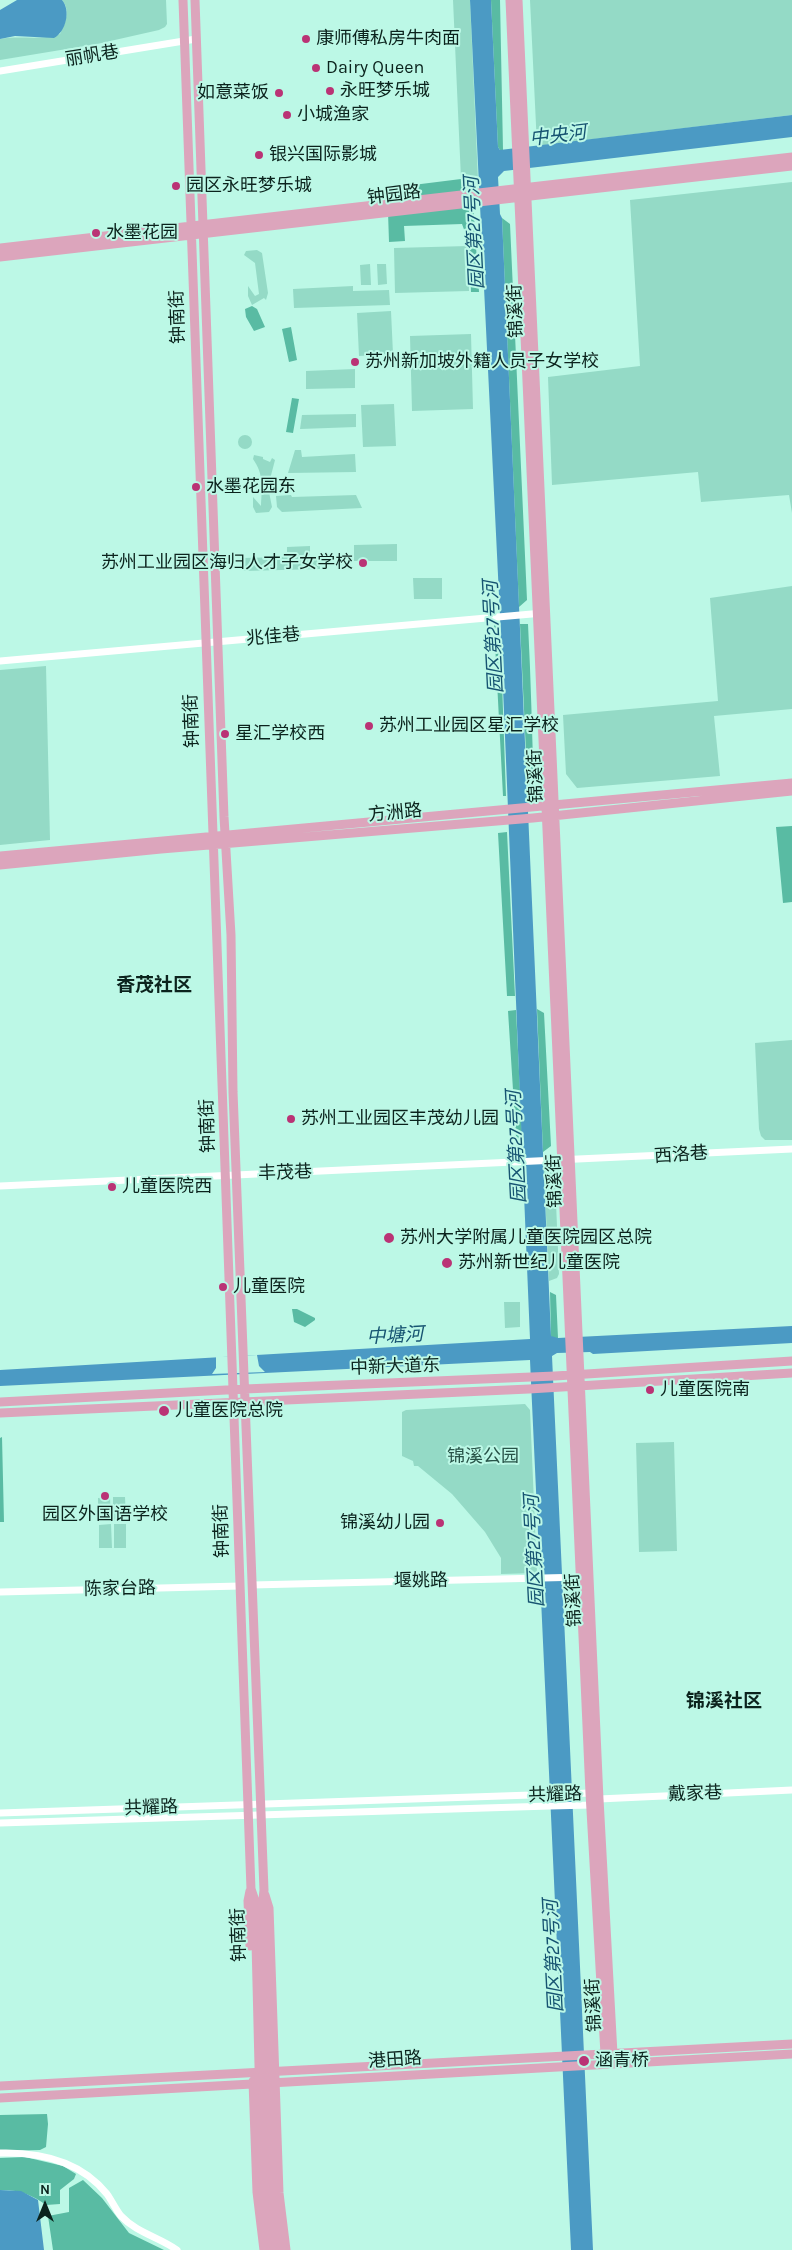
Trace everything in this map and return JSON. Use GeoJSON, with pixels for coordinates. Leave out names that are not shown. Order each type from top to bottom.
{"type":"FeatureCollection","features":[{"type":"Feature","properties":{"kind":"main road","name":"钟南街"},"geometry":{"type":"LineString","coordinates":[[182,0],[251,1889],[255,1901],[273,2210],[278,2250]]}},
{"type":"Feature","properties":{"kind":"main road","name":"钟南街"},"geometry":{"type":"LineString","coordinates":[[194,0],[233,1008],[232,1055],[264,1890],[260,2006],[264,2186],[271,2250]]}},
{"type":"Feature","properties":{"kind":"main road","name":"锦溪街"},"geometry":{"type":"LineString","coordinates":[[510,0],[520,147],[585,1577],[599,1798],[609,2063]]}},
{"type":"Feature","properties":{"kind":"main road","name":"锦溪街"},"geometry":{"type":"LineString","coordinates":[[518,0],[520,147]]}},
{"type":"Feature","properties":{"kind":"main road","name":"钟园路"},"geometry":{"type":"LineString","coordinates":[[522,192],[792,157]]}},
{"type":"Feature","properties":{"kind":"main road","name":"钟园路"},"geometry":{"type":"LineString","coordinates":[[0,257],[203,229],[500,194],[792,166]]}},
{"type":"Feature","properties":{"kind":"main road","name":"钟园路"},"geometry":{"type":"LineString","coordinates":[[0,248],[191,231]]}},
{"type":"Feature","properties":{"kind":"main road","name":"方洲路"},"geometry":{"type":"LineString","coordinates":[[226,840],[506,809],[792,783]]}},
{"type":"Feature","properties":{"kind":"main road","name":"方洲路"},"geometry":{"type":"LineString","coordinates":[[0,856],[533,818],[792,791]]}},
{"type":"Feature","properties":{"kind":"main road","name":"方洲路"},"geometry":{"type":"LineString","coordinates":[[0,865],[213,841]]}},
{"type":"Feature","properties":{"kind":"main road","name":"中新大道东"},"geometry":{"type":"LineString","coordinates":[[0,1402],[576,1375],[792,1362]]}},
{"type":"Feature","properties":{"kind":"main road","name":"中新大道东"},"geometry":{"type":"LineString","coordinates":[[0,1413],[529,1389],[792,1373]]}},
{"type":"Feature","properties":{"kind":"main road","name":"锦溪街"},"geometry":{"type":"LineString","coordinates":[[585,1577],[590,1793],[609,2054]]}},
{"type":"Feature","properties":{"kind":"main road"},"geometry":{"type":"LineString","coordinates":[[251,1889],[248,1901],[253,2085],[257,2192],[264,2250]]}},
{"type":"Feature","properties":{"kind":"main road"},"geometry":{"type":"LineString","coordinates":[[264,1890],[269,1908],[279,2193],[286,2250]]}},
{"type":"Feature","properties":{"kind":"main road","name":"港田路"},"geometry":{"type":"LineString","coordinates":[[588,2060],[609,2054],[792,2044]]}},
{"type":"Feature","properties":{"kind":"main road","name":"港田路"},"geometry":{"type":"LineString","coordinates":[[0,2086],[274,2072],[588,2060],[609,2063],[792,2054]]}},
{"type":"Feature","properties":{"kind":"main road","name":"港田路"},"geometry":{"type":"LineString","coordinates":[[0,2098],[274,2084],[561,2061]]}},
{"type":"Feature","properties":{"kind":"street","name":"丽帆巷"},"geometry":{"type":"LineString","coordinates":[[0,71],[184,41],[196,37]]}},
{"type":"Feature","properties":{"kind":"street","name":"兆佳巷"},"geometry":{"type":"LineString","coordinates":[[0,661],[541,613]]}},
{"type":"Feature","properties":{"kind":"street","name":"西洛巷"},"geometry":{"type":"LineString","coordinates":[[566,1160],[792,1149]]}},
{"type":"Feature","properties":{"kind":"street","name":"丰茂巷"},"geometry":{"type":"LineString","coordinates":[[0,1186],[566,1160]]}},
{"type":"Feature","properties":{"kind":"street","name":"堰姚路"},"geometry":{"type":"LineString","coordinates":[[252,1585],[585,1577]]}},
{"type":"Feature","properties":{"kind":"street","name":"陈家台路"},"geometry":{"type":"LineString","coordinates":[[0,1592],[240,1586]]}},
{"type":"Feature","properties":{"kind":"street","name":"戴家巷"},"geometry":{"type":"LineString","coordinates":[[599,1798],[792,1790]]}},
{"type":"Feature","properties":{"kind":"street","name":"共耀路"},"geometry":{"type":"LineString","coordinates":[[0,1813],[590,1793],[599,1798],[591,1805],[0,1823]]}},
{"type":"Feature","properties":{"kind":"street"},"geometry":{"type":"LineString","coordinates":[[0,2153],[36,2154],[49,2156],[66,2163],[87,2175],[106,2193],[121,2216],[137,2230],[177,2250]]}},
{"type":"Feature","properties":{"kind":"green space"},"geometry":{"type":"Polygon","coordinates":[[[62,0],[166,0],[167,24],[159,30],[97,44],[0,60],[0,39],[45,37],[60,34],[67,13],[62,0]]]}},
{"type":"Feature","properties":{"kind":"green space"},"geometry":{"type":"Polygon","coordinates":[[[453,0],[470,0],[478,180],[461,179],[453,0]]]}},
{"type":"Feature","properties":{"kind":"green space"},"geometry":{"type":"Polygon","coordinates":[[[491,0],[500,0],[503,150],[500,150],[498,147],[491,0]]]}},
{"type":"Feature","properties":{"kind":"green space"},"geometry":{"type":"Polygon","coordinates":[[[530,0],[792,0],[792,115],[537,146],[530,0]]]}},
{"type":"Feature","properties":{"kind":"green space"},"geometry":{"type":"Polygon","coordinates":[[[461,179],[471,180],[475,184],[474,190],[419,197],[406,196],[405,186],[461,179]]]}},
{"type":"Feature","properties":{"kind":"green space"},"geometry":{"type":"Polygon","coordinates":[[[792,182],[792,513],[789,495],[701,502],[698,472],[552,485],[548,377],[640,366],[630,200],[792,182]]]}},
{"type":"Feature","properties":{"kind":"green space"},"geometry":{"type":"Polygon","coordinates":[[[473,201],[479,292],[471,292],[469,243],[462,224],[404,226],[405,241],[389,242],[388,212],[473,201]]]}},
{"type":"Feature","properties":{"kind":"green space"},"geometry":{"type":"Polygon","coordinates":[[[502,218],[510,224],[527,600],[519,607],[502,218]]]}},
{"type":"Feature","properties":{"kind":"green space"},"geometry":{"type":"Polygon","coordinates":[[[468,246],[469,291],[395,293],[394,248],[468,246]]]}},
{"type":"Feature","properties":{"kind":"green space"},"geometry":{"type":"Polygon","coordinates":[[[257,250],[262,253],[268,293],[266,300],[264,298],[252,305],[248,296],[248,286],[255,296],[259,294],[255,263],[244,255],[246,251],[257,250]]]}},
{"type":"Feature","properties":{"kind":"green space"},"geometry":{"type":"Polygon","coordinates":[[[370,264],[371,285],[361,285],[360,265],[370,264]]]}},
{"type":"Feature","properties":{"kind":"green space"},"geometry":{"type":"Polygon","coordinates":[[[377,264],[386,264],[387,284],[378,285],[377,264]]]}},
{"type":"Feature","properties":{"kind":"green space"},"geometry":{"type":"Polygon","coordinates":[[[353,286],[353,291],[389,290],[390,305],[294,308],[293,289],[353,286]]]}},
{"type":"Feature","properties":{"kind":"green space"},"geometry":{"type":"Polygon","coordinates":[[[252,306],[257,309],[265,327],[254,331],[246,317],[245,309],[252,306]]]}},
{"type":"Feature","properties":{"kind":"green space"},"geometry":{"type":"Polygon","coordinates":[[[391,311],[393,354],[359,356],[357,313],[391,311]]]}},
{"type":"Feature","properties":{"kind":"green space"},"geometry":{"type":"Polygon","coordinates":[[[291,327],[297,360],[289,362],[282,329],[291,327]]]}},
{"type":"Feature","properties":{"kind":"green space"},"geometry":{"type":"Polygon","coordinates":[[[471,334],[473,409],[412,411],[410,336],[471,334]]]}},
{"type":"Feature","properties":{"kind":"green space"},"geometry":{"type":"Polygon","coordinates":[[[355,369],[355,388],[306,389],[306,371],[355,369]]]}},
{"type":"Feature","properties":{"kind":"green space"},"geometry":{"type":"Polygon","coordinates":[[[292,398],[299,399],[293,433],[286,432],[292,398]]]}},
{"type":"Feature","properties":{"kind":"green space"},"geometry":{"type":"Polygon","coordinates":[[[394,404],[396,446],[363,447],[361,405],[394,404]]]}},
{"type":"Feature","properties":{"kind":"green space"},"geometry":{"type":"Polygon","coordinates":[[[356,414],[356,427],[300,429],[302,415],[356,414]]]}},
{"type":"Feature","properties":{"kind":"green space"},"geometry":{"type":"Polygon","coordinates":[[[242,435],[248,435],[252,442],[248,449],[242,449],[238,445],[238,439],[242,435]]]}},
{"type":"Feature","properties":{"kind":"green space"},"geometry":{"type":"Polygon","coordinates":[[[295,450],[301,450],[302,457],[355,454],[356,472],[288,473],[295,450]]]}},
{"type":"Feature","properties":{"kind":"green space"},"geometry":{"type":"Polygon","coordinates":[[[254,455],[263,457],[263,459],[270,462],[272,458],[275,460],[268,487],[272,507],[269,512],[256,513],[253,507],[253,497],[261,506],[262,492],[261,476],[253,459],[254,455]]]}},
{"type":"Feature","properties":{"kind":"green space"},"geometry":{"type":"Polygon","coordinates":[[[291,495],[292,497],[356,495],[362,508],[282,512],[277,507],[276,496],[291,495]]]}},
{"type":"Feature","properties":{"kind":"green space"},"geometry":{"type":"Polygon","coordinates":[[[397,544],[397,561],[354,561],[354,545],[397,544]]]}},
{"type":"Feature","properties":{"kind":"green space"},"geometry":{"type":"Polygon","coordinates":[[[310,546],[310,557],[320,557],[320,569],[243,571],[242,558],[287,557],[287,547],[310,546]]]}},
{"type":"Feature","properties":{"kind":"green space"},"geometry":{"type":"Polygon","coordinates":[[[413,578],[442,578],[442,599],[414,599],[413,578]]]}},
{"type":"Feature","properties":{"kind":"green space"},"geometry":{"type":"Polygon","coordinates":[[[792,586],[792,709],[714,716],[720,776],[577,788],[566,774],[563,715],[718,701],[710,598],[792,586]]]}},
{"type":"Feature","properties":{"kind":"green space"},"geometry":{"type":"Polygon","coordinates":[[[494,624],[500,624],[506,796],[503,796],[494,624]]]}},
{"type":"Feature","properties":{"kind":"green space"},"geometry":{"type":"Polygon","coordinates":[[[520,624],[528,624],[534,791],[529,796],[528,795],[520,624]]]}},
{"type":"Feature","properties":{"kind":"green space"},"geometry":{"type":"Polygon","coordinates":[[[46,666],[50,840],[0,845],[0,670],[46,666]]]}},
{"type":"Feature","properties":{"kind":"green space"},"geometry":{"type":"Polygon","coordinates":[[[792,826],[792,902],[783,903],[776,827],[792,826]]]}},
{"type":"Feature","properties":{"kind":"green space"},"geometry":{"type":"Polygon","coordinates":[[[507,832],[515,996],[507,996],[498,833],[507,832]]]}},
{"type":"Feature","properties":{"kind":"green space"},"geometry":{"type":"Polygon","coordinates":[[[537,1009],[544,1013],[551,1146],[543,1152],[537,1009]]]}},
{"type":"Feature","properties":{"kind":"green space"},"geometry":{"type":"Polygon","coordinates":[[[516,1010],[523,1153],[517,1153],[508,1011],[516,1010]]]}},
{"type":"Feature","properties":{"kind":"green space"},"geometry":{"type":"Polygon","coordinates":[[[792,1040],[792,1140],[765,1140],[761,1136],[759,1129],[755,1043],[792,1040]]]}},
{"type":"Feature","properties":{"kind":"green space"},"geometry":{"type":"Polygon","coordinates":[[[544,1171],[551,1172],[555,1179],[559,1274],[557,1278],[549,1281],[544,1171]]]}},
{"type":"Feature","properties":{"kind":"green space"},"geometry":{"type":"Polygon","coordinates":[[[550,1292],[556,1295],[558,1338],[552,1338],[551,1336],[550,1292]]]}},
{"type":"Feature","properties":{"kind":"green space"},"geometry":{"type":"Polygon","coordinates":[[[504,1302],[520,1302],[520,1327],[505,1328],[504,1302]]]}},
{"type":"Feature","properties":{"kind":"green space"},"geometry":{"type":"Polygon","coordinates":[[[292,1309],[297,1309],[315,1318],[315,1320],[305,1327],[294,1322],[292,1309]]]}},
{"type":"Feature","properties":{"kind":"green space","name":"锦溪公园"},"geometry":{"type":"Polygon","coordinates":[[[525,1404],[530,1410],[537,1573],[501,1574],[501,1558],[485,1532],[452,1494],[418,1466],[414,1466],[413,1461],[402,1456],[402,1412],[406,1410],[525,1404]]]}},
{"type":"Feature","properties":{"kind":"green space"},"geometry":{"type":"Polygon","coordinates":[[[2,1437],[4,1522],[0,1522],[0,1438],[2,1437]]]}},
{"type":"Feature","properties":{"kind":"green space"},"geometry":{"type":"Polygon","coordinates":[[[674,1442],[677,1551],[639,1552],[636,1443],[674,1442]]]}},
{"type":"Feature","properties":{"kind":"green space"},"geometry":{"type":"Polygon","coordinates":[[[110,1497],[111,1521],[98,1521],[98,1498],[110,1497]]]}},
{"type":"Feature","properties":{"kind":"green space"},"geometry":{"type":"Polygon","coordinates":[[[113,1497],[125,1497],[126,1520],[113,1521],[113,1497]]]}},
{"type":"Feature","properties":{"kind":"green space"},"geometry":{"type":"Polygon","coordinates":[[[111,1524],[112,1548],[99,1548],[99,1525],[111,1524]]]}},
{"type":"Feature","properties":{"kind":"green space"},"geometry":{"type":"Polygon","coordinates":[[[114,1524],[126,1524],[126,1548],[114,1548],[114,1524]]]}},
{"type":"Feature","properties":{"kind":"green space"},"geometry":{"type":"Polygon","coordinates":[[[47,2114],[46,2147],[40,2150],[0,2151],[0,2115],[47,2114]]]}},
{"type":"Feature","properties":{"kind":"green space"},"geometry":{"type":"Polygon","coordinates":[[[25,2157],[63,2166],[76,2174],[74,2179],[60,2190],[60,2204],[46,2205],[24,2193],[0,2190],[0,2158],[25,2157]]]}},
{"type":"Feature","properties":{"kind":"green space"},"geometry":{"type":"Polygon","coordinates":[[[83,2180],[102,2198],[129,2233],[164,2250],[53,2250],[48,2216],[69,2212],[69,2188],[83,2180]]]}},
{"type":"Feature","properties":{"kind":"water"},"geometry":{"type":"Polygon","coordinates":[[[17,0],[62,0],[65,4],[67,15],[62,31],[54,38],[15,36],[0,39],[0,10],[17,0]]]}},
{"type":"Feature","properties":{"kind":"water"},"geometry":{"type":"Polygon","coordinates":[[[470,0],[491,0],[498,147],[500,150],[792,115],[792,137],[504,171],[498,177],[500,214],[502,218],[551,1336],[558,1338],[792,1326],[792,1343],[593,1354],[590,1352],[557,1353],[552,1356],[593,2250],[571,2250],[530,1360],[0,1386],[0,1370],[530,1339],[500,616],[470,0]]]}},
{"type":"Feature","properties":{"kind":"water"},"geometry":{"type":"Polygon","coordinates":[[[0,2190],[21,2191],[38,2200],[44,2250],[0,2250],[0,2190]]]}},
{"type":"Feature","properties":{"kind":"pier"},"geometry":{"type":"Polygon","coordinates":[[[257,1355],[259,1366],[265,1372],[212,1374],[216,1368],[216,1357],[257,1355]]]}},
{"type":"Feature","properties":{"kind":"place","name":"康师傅私房牛肉面"},"geometry":{"type":"Point","coordinates":[306,39]}},
{"type":"Feature","properties":{"kind":"place","name":"Dairy Queen"},"geometry":{"type":"Point","coordinates":[316,68]}},
{"type":"Feature","properties":{"kind":"place","name":"永旺梦乐城"},"geometry":{"type":"Point","coordinates":[330,91]}},
{"type":"Feature","properties":{"kind":"place","name":"如意菜饭"},"geometry":{"type":"Point","coordinates":[279,93]}},
{"type":"Feature","properties":{"kind":"place","name":"小城渔家"},"geometry":{"type":"Point","coordinates":[287,115]}},
{"type":"Feature","properties":{"kind":"place","name":"银兴国际影城"},"geometry":{"type":"Point","coordinates":[259,155]}},
{"type":"Feature","properties":{"kind":"place","name":"园区永旺梦乐城"},"geometry":{"type":"Point","coordinates":[176,186]}},
{"type":"Feature","properties":{"kind":"place","name":"水墨花园"},"geometry":{"type":"Point","coordinates":[96,233]}},
{"type":"Feature","properties":{"kind":"place","name":"苏州新加坡外籍人员子女学校"},"geometry":{"type":"Point","coordinates":[355,362]}},
{"type":"Feature","properties":{"kind":"place","name":"水墨花园东"},"geometry":{"type":"Point","coordinates":[196,487]}},
{"type":"Feature","properties":{"kind":"place","name":"苏州工业园区海归人才子女学校"},"geometry":{"type":"Point","coordinates":[363,563]}},
{"type":"Feature","properties":{"kind":"place","name":"苏州工业园区星汇学校"},"geometry":{"type":"Point","coordinates":[369,726]}},
{"type":"Feature","properties":{"kind":"place","name":"星汇学校西"},"geometry":{"type":"Point","coordinates":[225,734]}},
{"type":"Feature","properties":{"kind":"place","name":"苏州工业园区丰茂幼儿园"},"geometry":{"type":"Point","coordinates":[291,1119]}},
{"type":"Feature","properties":{"kind":"place","name":"儿童医院西"},"geometry":{"type":"Point","coordinates":[112,1187]}},
{"type":"Feature","properties":{"kind":"place","name":"苏州大学附属儿童医院园区总院"},"geometry":{"type":"Point","coordinates":[389,1238]}},
{"type":"Feature","properties":{"kind":"place","name":"苏州新世纪儿童医院"},"geometry":{"type":"Point","coordinates":[447,1263]}},
{"type":"Feature","properties":{"kind":"place","name":"儿童医院"},"geometry":{"type":"Point","coordinates":[223,1287]}},
{"type":"Feature","properties":{"kind":"place","name":"儿童医院南"},"geometry":{"type":"Point","coordinates":[650,1390]}},
{"type":"Feature","properties":{"kind":"place","name":"儿童医院总院"},"geometry":{"type":"Point","coordinates":[164,1411]}},
{"type":"Feature","properties":{"kind":"place","name":"园区外国语学校"},"geometry":{"type":"Point","coordinates":[105,1496]}},
{"type":"Feature","properties":{"kind":"place","name":"锦溪幼儿园"},"geometry":{"type":"Point","coordinates":[440,1523]}},
{"type":"Feature","properties":{"kind":"place","name":"涵青桥"},"geometry":{"type":"Point","coordinates":[584,2061]}},
{"type":"Feature","properties":{"kind":"district","name":"香茂社区"},"geometry":{"type":"Point","coordinates":[154,986]}},
{"type":"Feature","properties":{"kind":"district","name":"锦溪社区"},"geometry":{"type":"Point","coordinates":[724,1702]}},
{"type":"Feature","properties":{"kind":"water label","name":"中央河"},"geometry":{"type":"Point","coordinates":[558,136]}},
{"type":"Feature","properties":{"kind":"water label","name":"园区第27号河"},"geometry":{"type":"Point","coordinates":[475,233]}},
{"type":"Feature","properties":{"kind":"water label","name":"园区第27号河"},"geometry":{"type":"Point","coordinates":[494,637]}},
{"type":"Feature","properties":{"kind":"water label","name":"园区第27号河"},"geometry":{"type":"Point","coordinates":[517,1147]}},
{"type":"Feature","properties":{"kind":"water label","name":"中塘河"},"geometry":{"type":"Point","coordinates":[395,1336]}},
{"type":"Feature","properties":{"kind":"water label","name":"园区第27号河"},"geometry":{"type":"Point","coordinates":[535,1551]}},
{"type":"Feature","properties":{"kind":"water label","name":"园区第27号河"},"geometry":{"type":"Point","coordinates":[554,1956]}}]}
